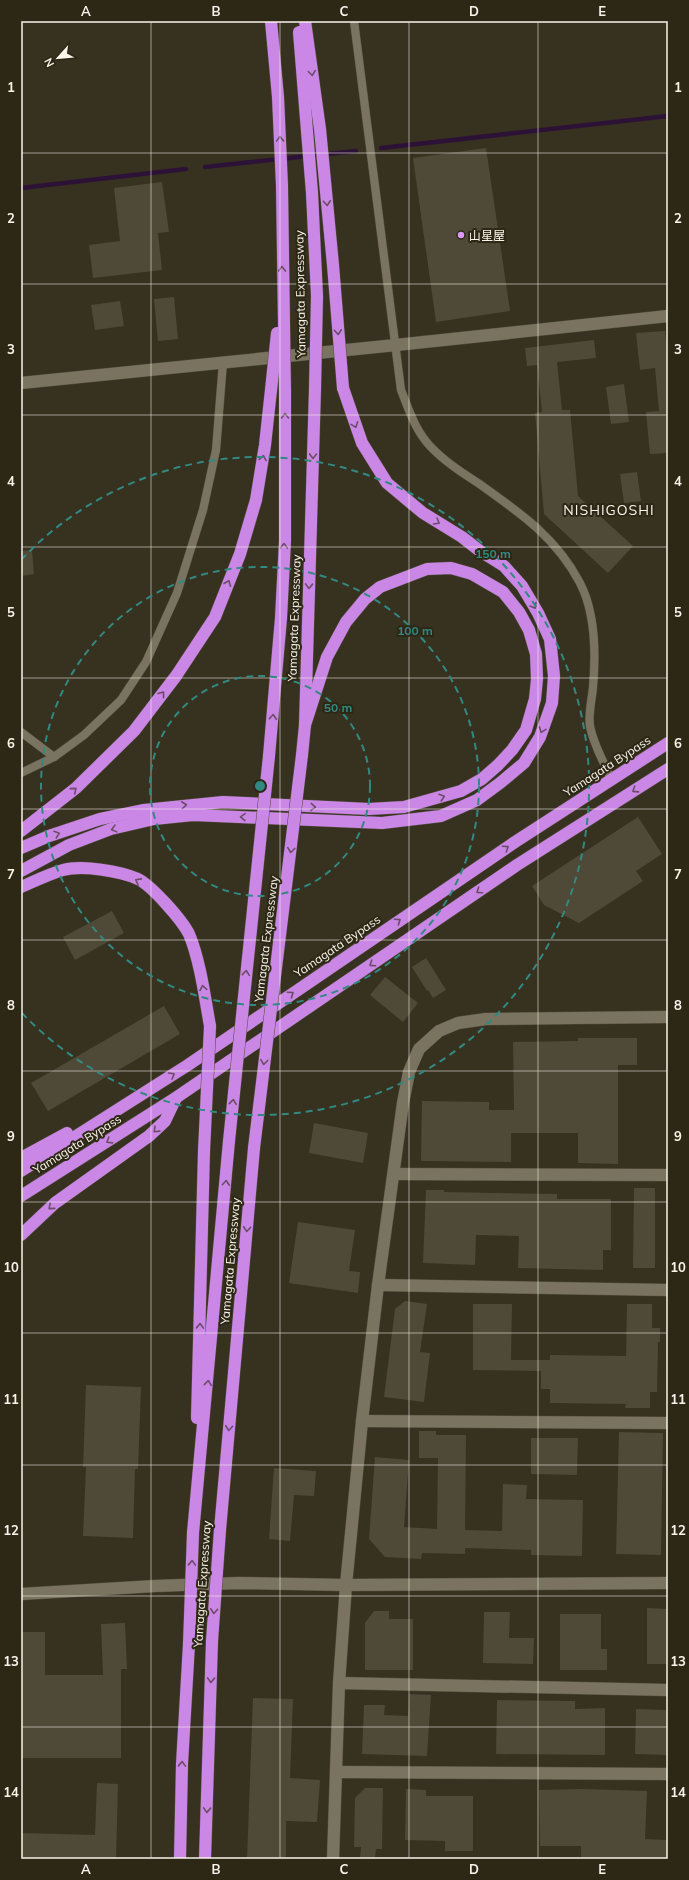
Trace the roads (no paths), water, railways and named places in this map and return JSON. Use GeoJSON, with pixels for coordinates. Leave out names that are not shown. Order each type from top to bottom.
{"type":"FeatureCollection","features":[{"type":"Feature","properties":{"kind":"highway","name":"Yamagata Expressway"},"geometry":{"type":"LineString","coordinates":[[180,1859],[182,1764],[189,1644],[193,1533],[229,1141],[269,756],[282,610],[285,541],[285,392],[282,289],[282,179],[278,97],[271,21]]}},
{"type":"Feature","properties":{"kind":"highway","name":"Yamagata Expressway"},"geometry":{"type":"LineString","coordinates":[[205,1859],[212,1641],[220,1530],[254,1148],[305,725],[315,389],[316,288],[312,193],[298,21]]}},
{"type":"Feature","properties":{"kind":"highway"},"geometry":{"type":"LineString","coordinates":[[21,871],[69,845],[111,829],[154,819],[193,815],[382,823],[441,816],[477,800],[524,763],[540,737],[552,703],[554,676],[550,639],[538,612],[522,586],[504,566],[480,551],[462,537],[423,513],[387,483],[362,443],[342,388],[333,265],[320,129],[305,21]]}},
{"type":"Feature","properties":{"kind":"highway"},"geometry":{"type":"LineString","coordinates":[[21,831],[76,788],[111,756],[134,731],[176,676],[215,616],[240,554],[256,500],[265,445],[282,289]]}},
{"type":"Feature","properties":{"kind":"highway"},"geometry":{"type":"LineString","coordinates":[[21,848],[100,819],[144,810],[223,802],[369,809],[404,807],[461,791],[482,779],[498,765],[512,750],[526,730],[535,699],[537,679],[536,654],[529,630],[520,612],[503,592],[472,574],[451,568],[427,569],[380,586],[364,599],[343,628],[327,657],[305,725]]}},
{"type":"Feature","properties":{"kind":"highway","name":"Yamagata Bypass"},"geometry":{"type":"LineString","coordinates":[[21,1171],[151,1087],[188,1065],[411,912],[611,779],[668,743]]}},
{"type":"Feature","properties":{"kind":"highway","name":"Yamagata Bypass"},"geometry":{"type":"LineString","coordinates":[[21,1196],[177,1097],[517,865],[668,769]]}},
{"type":"Feature","properties":{"kind":"highway"},"geometry":{"type":"LineString","coordinates":[[21,887],[64,870],[84,868],[105,871],[138,880],[161,898],[180,919],[189,935],[201,978],[210,1026],[204,1151],[193,1533]]}},
{"type":"Feature","properties":{"kind":"highway"},"geometry":{"type":"LineString","coordinates":[[21,1158],[151,1087]]}},
{"type":"Feature","properties":{"kind":"highway"},"geometry":{"type":"LineString","coordinates":[[21,1235],[55,1204],[149,1136],[165,1121],[177,1097]]}},
{"type":"Feature","properties":{"kind":"street"},"geometry":{"type":"LineString","coordinates":[[21,383],[668,316]]}},
{"type":"Feature","properties":{"kind":"street"},"geometry":{"type":"LineString","coordinates":[[333,1859],[340,1683],[346,1585],[362,1421],[378,1285],[409,1072],[419,1049],[439,1031],[458,1023],[486,1019],[668,1017]]}},
{"type":"Feature","properties":{"kind":"street"},"geometry":{"type":"LineString","coordinates":[[394,1174],[668,1175]]}},
{"type":"Feature","properties":{"kind":"street"},"geometry":{"type":"LineString","coordinates":[[378,1285],[668,1290]]}},
{"type":"Feature","properties":{"kind":"street"},"geometry":{"type":"LineString","coordinates":[[362,1421],[668,1423]]}},
{"type":"Feature","properties":{"kind":"street"},"geometry":{"type":"LineString","coordinates":[[21,1594],[154,1586],[238,1583],[346,1585],[668,1583]]}},
{"type":"Feature","properties":{"kind":"street"},"geometry":{"type":"LineString","coordinates":[[340,1683],[668,1690]]}},
{"type":"Feature","properties":{"kind":"street"},"geometry":{"type":"LineString","coordinates":[[336,1772],[668,1774]]}},
{"type":"Feature","properties":{"kind":"lane"},"geometry":{"type":"LineString","coordinates":[[354,21],[401,390],[414,423],[430,446],[453,466],[508,504],[542,531],[562,555],[580,584],[591,616],[594,644],[594,672],[590,725],[611,779]]}},
{"type":"Feature","properties":{"kind":"lane"},"geometry":{"type":"LineString","coordinates":[[21,773],[54,757],[84,735],[121,700],[146,662],[177,593],[202,510],[216,450],[224,362]]}},
{"type":"Feature","properties":{"kind":"lane"},"geometry":{"type":"LineString","coordinates":[[21,732],[54,757]]}},
{"type":"Feature","properties":{"kind":"waterway"},"geometry":{"type":"LineString","coordinates":[[381,148],[668,116]]}},
{"type":"Feature","properties":{"kind":"waterway"},"geometry":{"type":"LineString","coordinates":[[205,167],[356,151]]}},
{"type":"Feature","properties":{"kind":"waterway"},"geometry":{"type":"LineString","coordinates":[[21,188],[186,169]]}},
{"type":"Feature","properties":{"kind":"place","name":"山星屋"},"geometry":{"type":"Point","coordinates":[461,235]}},
{"type":"Feature","properties":{"kind":"district","name":"NISHIGOSHI"},"geometry":{"type":"Point","coordinates":[609,510]}}]}
